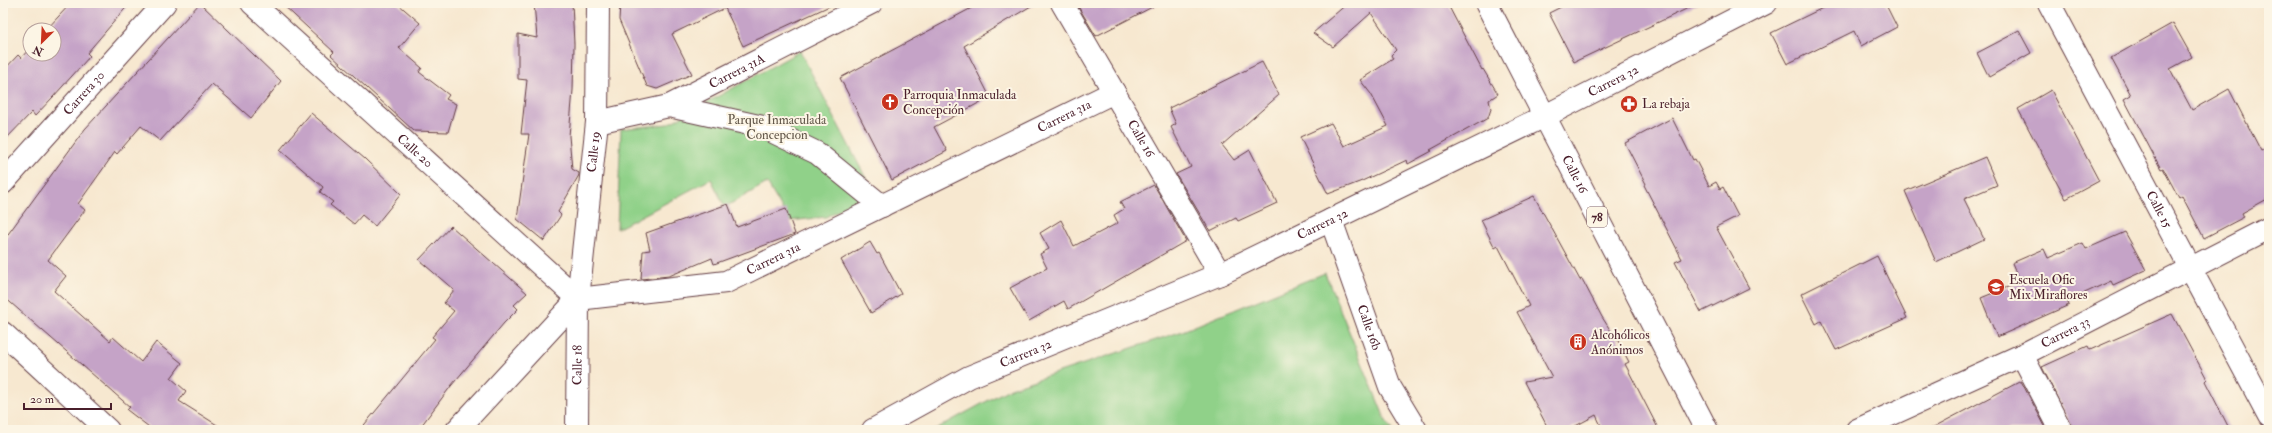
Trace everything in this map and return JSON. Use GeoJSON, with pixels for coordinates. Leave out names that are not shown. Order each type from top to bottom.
{"type":"FeatureCollection","features":[{"type":"Feature","properties":{"kind":"main road","name":"Carrera 30"},"geometry":{"type":"LineString","coordinates":[[3,183],[166,3]]}},
{"type":"Feature","properties":{"kind":"main road","name":"Calle 20"},"geometry":{"type":"LineString","coordinates":[[252,3],[578,299]]}},
{"type":"Feature","properties":{"kind":"main road","name":"Calle 19"},"geometry":{"type":"LineString","coordinates":[[578,299],[597,122],[598,3]]}},
{"type":"Feature","properties":{"kind":"main road","name":"Carrera 31A"},"geometry":{"type":"LineString","coordinates":[[597,122],[669,106],[871,3]]}},
{"type":"Feature","properties":{"kind":"main road","name":"Calle 16"},"geometry":{"type":"LineString","coordinates":[[1062,3],[1220,274]]}},
{"type":"Feature","properties":{"kind":"main road","name":"Calle 16"},"geometry":{"type":"LineString","coordinates":[[1486,3],[1707,430]]}},
{"type":"Feature","properties":{"kind":"main road","name":"Carrera 32"},"geometry":{"type":"LineString","coordinates":[[873,430],[969,377],[1220,274],[1545,116],[1766,3]]}},
{"type":"Feature","properties":{"kind":"main road","name":"Calle 15"},"geometry":{"type":"LineString","coordinates":[[2049,3],[2269,416]]}},
{"type":"Feature","properties":{"kind":"main road","name":"Carrera 31a"},"geometry":{"type":"LineString","coordinates":[[578,299],[726,282],[1114,92]]}},
{"type":"Feature","properties":{"kind":"main road"},"geometry":{"type":"LineString","coordinates":[[669,106],[763,127],[817,153],[882,206]]}},
{"type":"Feature","properties":{"kind":"main road","name":"Calle 16b"},"geometry":{"type":"LineString","coordinates":[[1331,220],[1390,387],[1416,430]]}},
{"type":"Feature","properties":{"kind":"main road","name":"Carrera 33"},"geometry":{"type":"LineString","coordinates":[[1857,430],[2022,355],[2269,228]]}},
{"type":"Feature","properties":{"kind":"main road"},"geometry":{"type":"LineString","coordinates":[[457,430],[578,299]]}},
{"type":"Feature","properties":{"kind":"main road","name":"Calle 18"},"geometry":{"type":"LineString","coordinates":[[578,299],[578,430]]}},
{"type":"Feature","properties":{"kind":"main road"},"geometry":{"type":"LineString","coordinates":[[3,333],[108,430]]}},
{"type":"Feature","properties":{"kind":"main road"},"geometry":{"type":"LineString","coordinates":[[2022,355],[2061,430]]}},
{"type":"Feature","properties":{"kind":"green space","name":"Parque Inmaculada Concepcion"},"geometry":{"type":"Polygon","coordinates":[[[800,51],[873,192],[826,217],[789,221],[767,183],[725,207],[711,179],[617,229],[621,129],[668,124],[800,51]]]}},
{"type":"Feature","properties":{"kind":"green space"},"geometry":{"type":"Polygon","coordinates":[[[1325,273],[1386,421],[1393,430],[934,430],[1011,388],[1180,332],[1325,273]]]}},
{"type":"Feature","properties":{"kind":"building"},"geometry":{"type":"Polygon","coordinates":[[[71,3],[130,3],[87,53],[90,56],[53,97],[35,116],[32,112],[3,142],[3,71],[18,55],[21,58],[22,57],[22,62],[62,62],[62,22],[53,22],[71,3]]]}},
{"type":"Feature","properties":{"kind":"building"},"geometry":{"type":"Polygon","coordinates":[[[200,3],[281,81],[251,118],[212,84],[160,141],[141,126],[117,154],[115,152],[78,204],[85,210],[48,260],[66,276],[54,291],[110,341],[113,337],[141,362],[156,342],[182,363],[171,378],[186,391],[179,401],[225,430],[153,430],[127,410],[130,407],[3,296],[3,241],[85,129],[200,3]]]}},
{"type":"Feature","properties":{"kind":"building"},"geometry":{"type":"Polygon","coordinates":[[[281,3],[397,3],[420,23],[399,48],[422,68],[419,72],[449,95],[446,99],[456,104],[448,132],[414,131],[331,55],[334,52],[281,3]]]}},
{"type":"Feature","properties":{"kind":"building"},"geometry":{"type":"Polygon","coordinates":[[[534,3],[572,3],[574,44],[573,90],[569,136],[572,169],[579,173],[579,175],[558,212],[561,215],[544,241],[517,219],[529,134],[521,134],[527,80],[518,79],[518,34],[537,38],[534,3]]]}},
{"type":"Feature","properties":{"kind":"building"},"geometry":{"type":"Polygon","coordinates":[[[620,3],[836,3],[743,46],[725,8],[672,34],[692,74],[657,89],[647,86],[619,20],[620,3]]]}},
{"type":"Feature","properties":{"kind":"building","name":"Parroquia Inmaculada Concepción"},"geometry":{"type":"Polygon","coordinates":[[[981,3],[1036,3],[964,46],[990,97],[934,127],[947,151],[892,180],[840,78],[981,3]]]}},
{"type":"Feature","properties":{"kind":"building"},"geometry":{"type":"Polygon","coordinates":[[[1076,3],[1160,3],[1096,36],[1076,3]]]}},
{"type":"Feature","properties":{"kind":"building"},"geometry":{"type":"Polygon","coordinates":[[[1348,3],[1447,3],[1482,70],[1483,69],[1498,94],[1489,100],[1491,109],[1488,118],[1430,150],[1432,151],[1408,164],[1407,160],[1362,181],[1328,194],[1300,137],[1331,123],[1344,146],[1388,126],[1371,94],[1360,80],[1393,59],[1391,55],[1396,50],[1371,13],[1333,47],[1313,33],[1348,3]]]}},
{"type":"Feature","properties":{"kind":"building"},"geometry":{"type":"Polygon","coordinates":[[[1569,3],[1699,3],[1574,62],[1549,13],[1569,3]]]}},
{"type":"Feature","properties":{"kind":"building"},"geometry":{"type":"Polygon","coordinates":[[[1833,3],[1885,3],[1897,27],[1861,46],[1854,31],[1787,64],[1771,33],[1833,3]]]}},
{"type":"Feature","properties":{"kind":"building"},"geometry":{"type":"Polygon","coordinates":[[[2173,23],[2192,57],[2170,69],[2192,110],[2229,89],[2261,151],[2269,147],[2269,198],[2242,213],[2244,217],[2204,238],[2182,196],[2179,198],[2163,168],[2161,169],[2124,99],[2131,95],[2111,58],[2173,23]]]}},
{"type":"Feature","properties":{"kind":"building"},"geometry":{"type":"Polygon","coordinates":[[[2019,31],[2031,53],[1989,77],[1977,53],[2019,31]]]}},
{"type":"Feature","properties":{"kind":"building"},"geometry":{"type":"Polygon","coordinates":[[[1262,62],[1279,95],[1222,145],[1234,160],[1250,150],[1277,203],[1238,221],[1236,218],[1210,231],[1176,174],[1191,167],[1171,127],[1176,124],[1169,108],[1262,62]]]}},
{"type":"Feature","properties":{"kind":"building"},"geometry":{"type":"Polygon","coordinates":[[[2051,90],[2099,181],[2066,199],[2018,109],[2051,90]]]}},
{"type":"Feature","properties":{"kind":"building"},"geometry":{"type":"Polygon","coordinates":[[[311,113],[365,159],[401,194],[375,226],[362,215],[354,224],[330,205],[333,202],[320,192],[323,187],[280,150],[311,113]]]}},
{"type":"Feature","properties":{"kind":"building"},"geometry":{"type":"Polygon","coordinates":[[[1672,118],[1693,160],[1695,159],[1709,186],[1716,182],[1720,189],[1723,187],[1738,216],[1716,227],[1749,288],[1701,312],[1675,262],[1682,259],[1644,185],[1646,184],[1625,143],[1672,118]]]}},
{"type":"Feature","properties":{"kind":"building"},"geometry":{"type":"Polygon","coordinates":[[[1985,157],[1997,185],[1964,199],[1984,239],[1936,262],[1905,191],[1985,157]]]}},
{"type":"Feature","properties":{"kind":"building"},"geometry":{"type":"Polygon","coordinates":[[[1154,185],[1186,241],[1068,309],[1064,301],[1029,321],[1010,288],[1047,268],[1040,254],[1049,249],[1040,233],[1061,220],[1074,246],[1118,223],[1114,215],[1124,209],[1120,202],[1154,185]]]}},
{"type":"Feature","properties":{"kind":"building"},"geometry":{"type":"Polygon","coordinates":[[[1534,196],[1580,280],[1582,279],[1602,317],[1614,336],[1615,335],[1629,362],[1625,364],[1659,430],[1603,430],[1596,415],[1568,430],[1549,430],[1524,382],[1552,377],[1517,312],[1529,306],[1498,246],[1495,248],[1481,220],[1534,196]]]}},
{"type":"Feature","properties":{"kind":"building"},"geometry":{"type":"Polygon","coordinates":[[[728,204],[737,227],[786,209],[795,234],[714,264],[712,258],[669,276],[641,279],[643,251],[650,250],[646,233],[728,204]]]}},
{"type":"Feature","properties":{"kind":"building"},"geometry":{"type":"Polygon","coordinates":[[[451,226],[527,293],[514,305],[518,309],[504,323],[451,386],[418,430],[360,430],[435,339],[432,337],[454,311],[444,303],[454,290],[419,260],[451,226]]]}},
{"type":"Feature","properties":{"kind":"building"},"geometry":{"type":"Polygon","coordinates":[[[2125,232],[2146,270],[2113,285],[2111,281],[2067,301],[2069,305],[1997,337],[1981,298],[2020,282],[2012,263],[2044,249],[2048,258],[2083,243],[2086,249],[2125,232]]]}},
{"type":"Feature","properties":{"kind":"building"},"geometry":{"type":"Polygon","coordinates":[[[870,242],[877,254],[879,253],[901,294],[871,313],[841,260],[870,242]]]}},
{"type":"Feature","properties":{"kind":"building"},"geometry":{"type":"Polygon","coordinates":[[[1877,256],[1907,318],[1836,350],[1821,321],[1816,324],[1801,294],[1877,256]]]}},
{"type":"Feature","properties":{"kind":"building"},"geometry":{"type":"Polygon","coordinates":[[[2172,314],[2207,379],[2205,381],[2230,430],[2073,430],[2042,367],[2088,346],[2090,350],[2172,314]]]}},
{"type":"Feature","properties":{"kind":"building"},"geometry":{"type":"Polygon","coordinates":[[[2021,381],[2047,430],[1928,430],[1998,393],[2021,381]]]}},
{"type":"Feature","properties":{"kind":"place","name":"Parroquia Inmaculada Concepción"},"geometry":{"type":"Point","coordinates":[890,102]}},
{"type":"Feature","properties":{"kind":"place","name":"La rebaja"},"geometry":{"type":"Point","coordinates":[1629,104]}},
{"type":"Feature","properties":{"kind":"place","name":"Escuela Ofic Mix Miraflores"},"geometry":{"type":"Point","coordinates":[1996,287]}},
{"type":"Feature","properties":{"kind":"place","name":"Alcohólicos Anónimos"},"geometry":{"type":"Point","coordinates":[1578,342]}}]}
